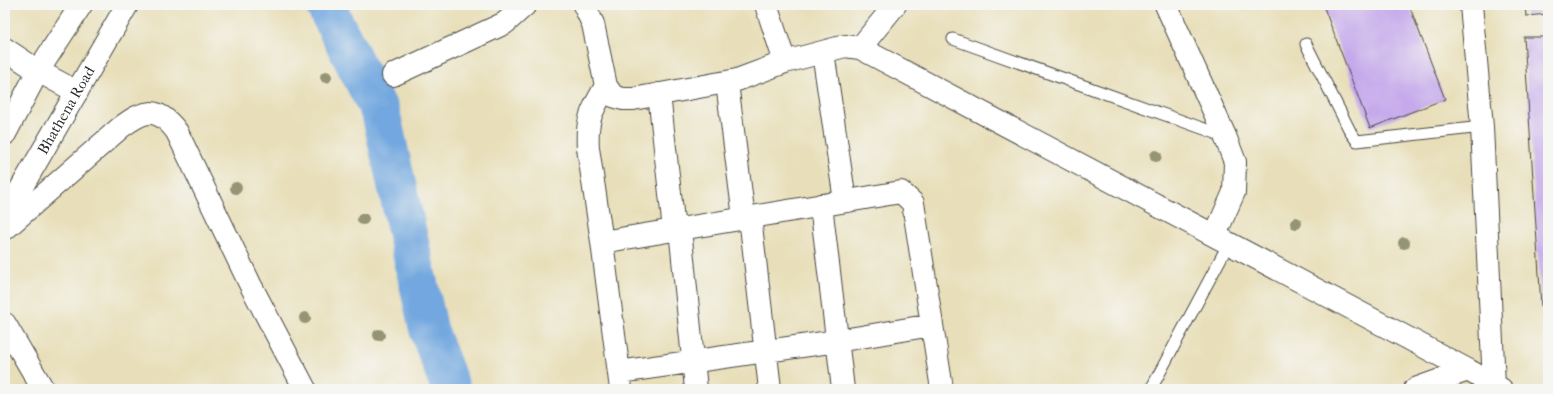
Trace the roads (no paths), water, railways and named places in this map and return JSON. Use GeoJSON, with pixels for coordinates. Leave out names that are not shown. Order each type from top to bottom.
{"type":"FeatureCollection","features":[{"type":"Feature","properties":{"kind":"street"},"geometry":{"type":"LineString","coordinates":[[5,134],[38,71],[81,5]]}},
{"type":"Feature","properties":{"kind":"street","name":"Bhathena Road"},"geometry":{"type":"LineString","coordinates":[[5,216],[128,5]]}},
{"type":"Feature","properties":{"kind":"street"},"geometry":{"type":"LineString","coordinates":[[393,75],[506,23],[525,5]]}},
{"type":"Feature","properties":{"kind":"street"},"geometry":{"type":"LineString","coordinates":[[584,5],[593,24],[606,86],[613,96],[623,100],[633,99],[727,82],[737,80],[785,62],[845,46],[860,48],[1222,239],[1468,370],[1497,387]]}},
{"type":"Feature","properties":{"kind":"street"},"geometry":{"type":"LineString","coordinates":[[766,5],[785,62]]}},
{"type":"Feature","properties":{"kind":"street"},"geometry":{"type":"LineString","coordinates":[[860,48],[895,5]]}},
{"type":"Feature","properties":{"kind":"street"},"geometry":{"type":"LineString","coordinates":[[1166,5],[1225,136],[1235,162],[1234,192],[1222,239]]}},
{"type":"Feature","properties":{"kind":"street"},"geometry":{"type":"LineString","coordinates":[[1471,5],[1482,127],[1497,387]]}},
{"type":"Feature","properties":{"kind":"street"},"geometry":{"type":"LineString","coordinates":[[5,49],[38,71],[77,92]]}},
{"type":"Feature","properties":{"kind":"street"},"geometry":{"type":"LineString","coordinates":[[823,52],[845,201]]}},
{"type":"Feature","properties":{"kind":"street"},"geometry":{"type":"LineString","coordinates":[[727,82],[770,389]]}},
{"type":"Feature","properties":{"kind":"street"},"geometry":{"type":"LineString","coordinates":[[606,86],[591,112],[587,133],[620,381],[693,362],[837,341],[932,325]]}},
{"type":"Feature","properties":{"kind":"street"},"geometry":{"type":"LineString","coordinates":[[659,94],[696,389]]}},
{"type":"Feature","properties":{"kind":"street"},"geometry":{"type":"LineString","coordinates":[[5,229],[120,128],[135,117],[146,113],[159,114],[169,121],[177,132],[250,284],[305,389]]}},
{"type":"Feature","properties":{"kind":"street"},"geometry":{"type":"LineString","coordinates":[[602,242],[901,192],[913,204],[942,389]]}},
{"type":"Feature","properties":{"kind":"street"},"geometry":{"type":"LineString","coordinates":[[821,205],[843,389]]}},
{"type":"Feature","properties":{"kind":"street"},"geometry":{"type":"LineString","coordinates":[[5,324],[43,389]]}},
{"type":"Feature","properties":{"kind":"street"},"geometry":{"type":"LineString","coordinates":[[1415,389],[1468,370]]}},
{"type":"Feature","properties":{"kind":"lane"},"geometry":{"type":"LineString","coordinates":[[953,39],[1225,136]]}},
{"type":"Feature","properties":{"kind":"lane"},"geometry":{"type":"LineString","coordinates":[[1306,44],[1351,133],[1357,141],[1482,127]]}},
{"type":"Feature","properties":{"kind":"lane"},"geometry":{"type":"LineString","coordinates":[[1151,389],[1222,239]]}},
{"type":"Feature","properties":{"kind":"waterway"},"geometry":{"type":"LineString","coordinates":[[325,5],[381,114],[429,331],[451,389]]}}]}
